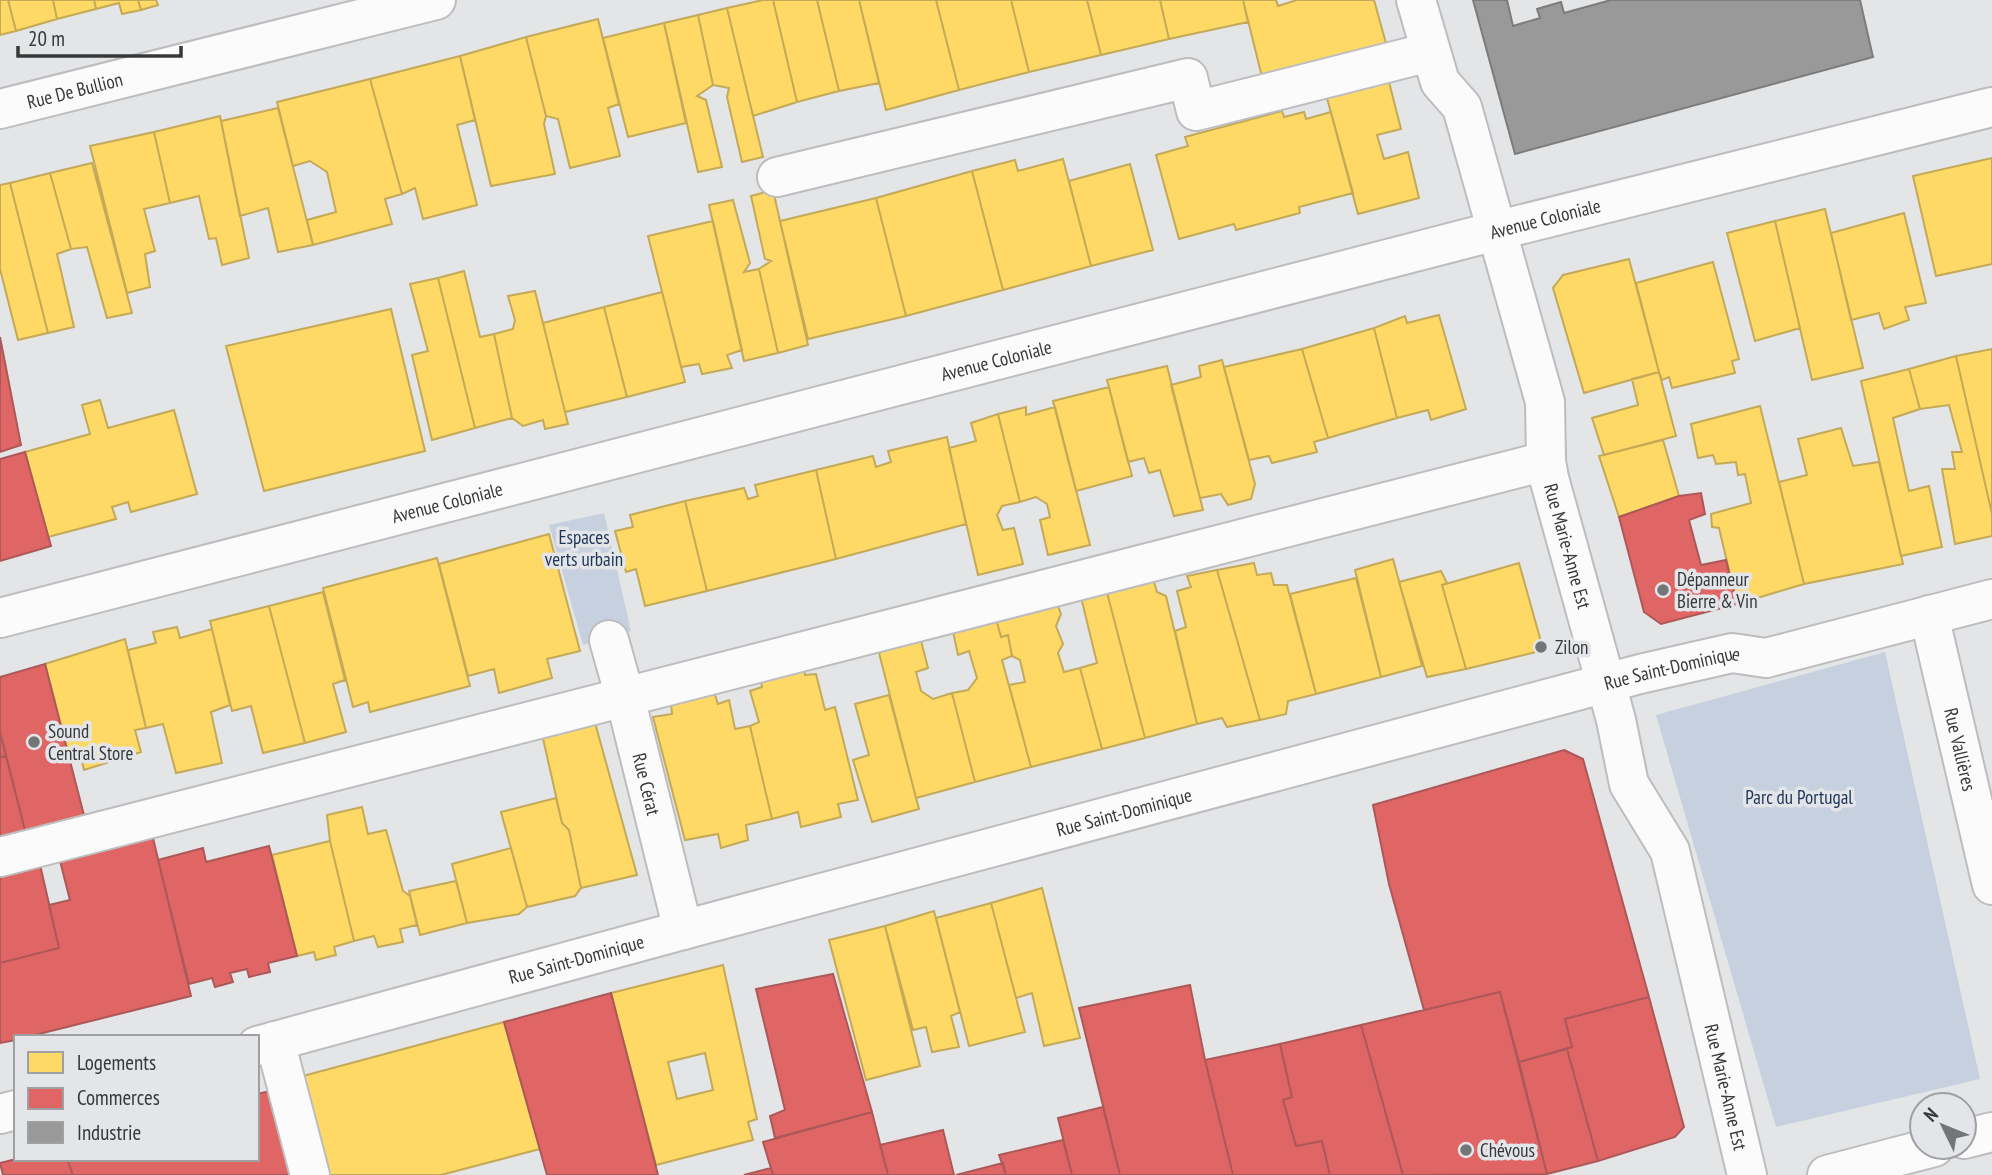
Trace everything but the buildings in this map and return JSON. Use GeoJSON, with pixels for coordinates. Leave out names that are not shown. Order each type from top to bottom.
{"type":"FeatureCollection","features":[{"type":"Feature","properties":{"kind":"street","name":"Rue De Bullion"},"geometry":{"type":"LineString","coordinates":[[0,109],[436,0]]}},
{"type":"Feature","properties":{"kind":"street","name":"Rue Marie-Anne Est"},"geometry":{"type":"LineString","coordinates":[[1416,0],[1440,82],[1462,107],[1545,402],[1546,461],[1616,720],[1629,784],[1670,851],[1747,1175]]}},
{"type":"Feature","properties":{"kind":"street"},"geometry":{"type":"LineString","coordinates":[[777,177],[1188,78],[1196,111],[1430,52]]}},
{"type":"Feature","properties":{"kind":"street","name":"Avenue Coloniale"},"geometry":{"type":"LineString","coordinates":[[0,618],[1992,107]]}},
{"type":"Feature","properties":{"kind":"street"},"geometry":{"type":"LineString","coordinates":[[0,856],[1546,461]]}},
{"type":"Feature","properties":{"kind":"street","name":"Rue Saint-Dominique"},"geometry":{"type":"LineString","coordinates":[[266,1044],[1606,683],[1732,653],[1766,658],[1992,598]]}},
{"type":"Feature","properties":{"kind":"street","name":"Rue Vallières"},"geometry":{"type":"LineString","coordinates":[[1929,615],[1992,885]]}},
{"type":"Feature","properties":{"kind":"street","name":"Rue Cérat"},"geometry":{"type":"LineString","coordinates":[[609,640],[682,930]]}},
{"type":"Feature","properties":{"kind":"street"},"geometry":{"type":"LineString","coordinates":[[266,1044],[310,1175]]}},
{"type":"Feature","properties":{"kind":"street"},"geometry":{"type":"LineString","coordinates":[[1827,1175],[1908,1154]]}},
{"type":"Feature","properties":{"kind":"green space","name":"Espaces verts urbain"},"geometry":{"type":"Polygon","coordinates":[[[604,513],[631,631],[583,645],[549,525],[604,513]]]}},
{"type":"Feature","properties":{"kind":"green space","name":"Parc du Portugal"},"geometry":{"type":"Polygon","coordinates":[[[1885,652],[1980,1079],[1929,1091],[1908,1091],[1908,1096],[1776,1127],[1656,715],[1885,652]]]}},
{"type":"Feature","properties":{"kind":"place","name":"Dépanneur Bierre & Vin"},"geometry":{"type":"Point","coordinates":[1663,590]}},
{"type":"Feature","properties":{"kind":"place","name":"Zilon"},"geometry":{"type":"Point","coordinates":[1541,647]}},
{"type":"Feature","properties":{"kind":"place","name":"Sound Central Store"},"geometry":{"type":"Point","coordinates":[34,742]}},
{"type":"Feature","properties":{"kind":"place","name":"Chévous"},"geometry":{"type":"Point","coordinates":[1466,1150]}}]}
